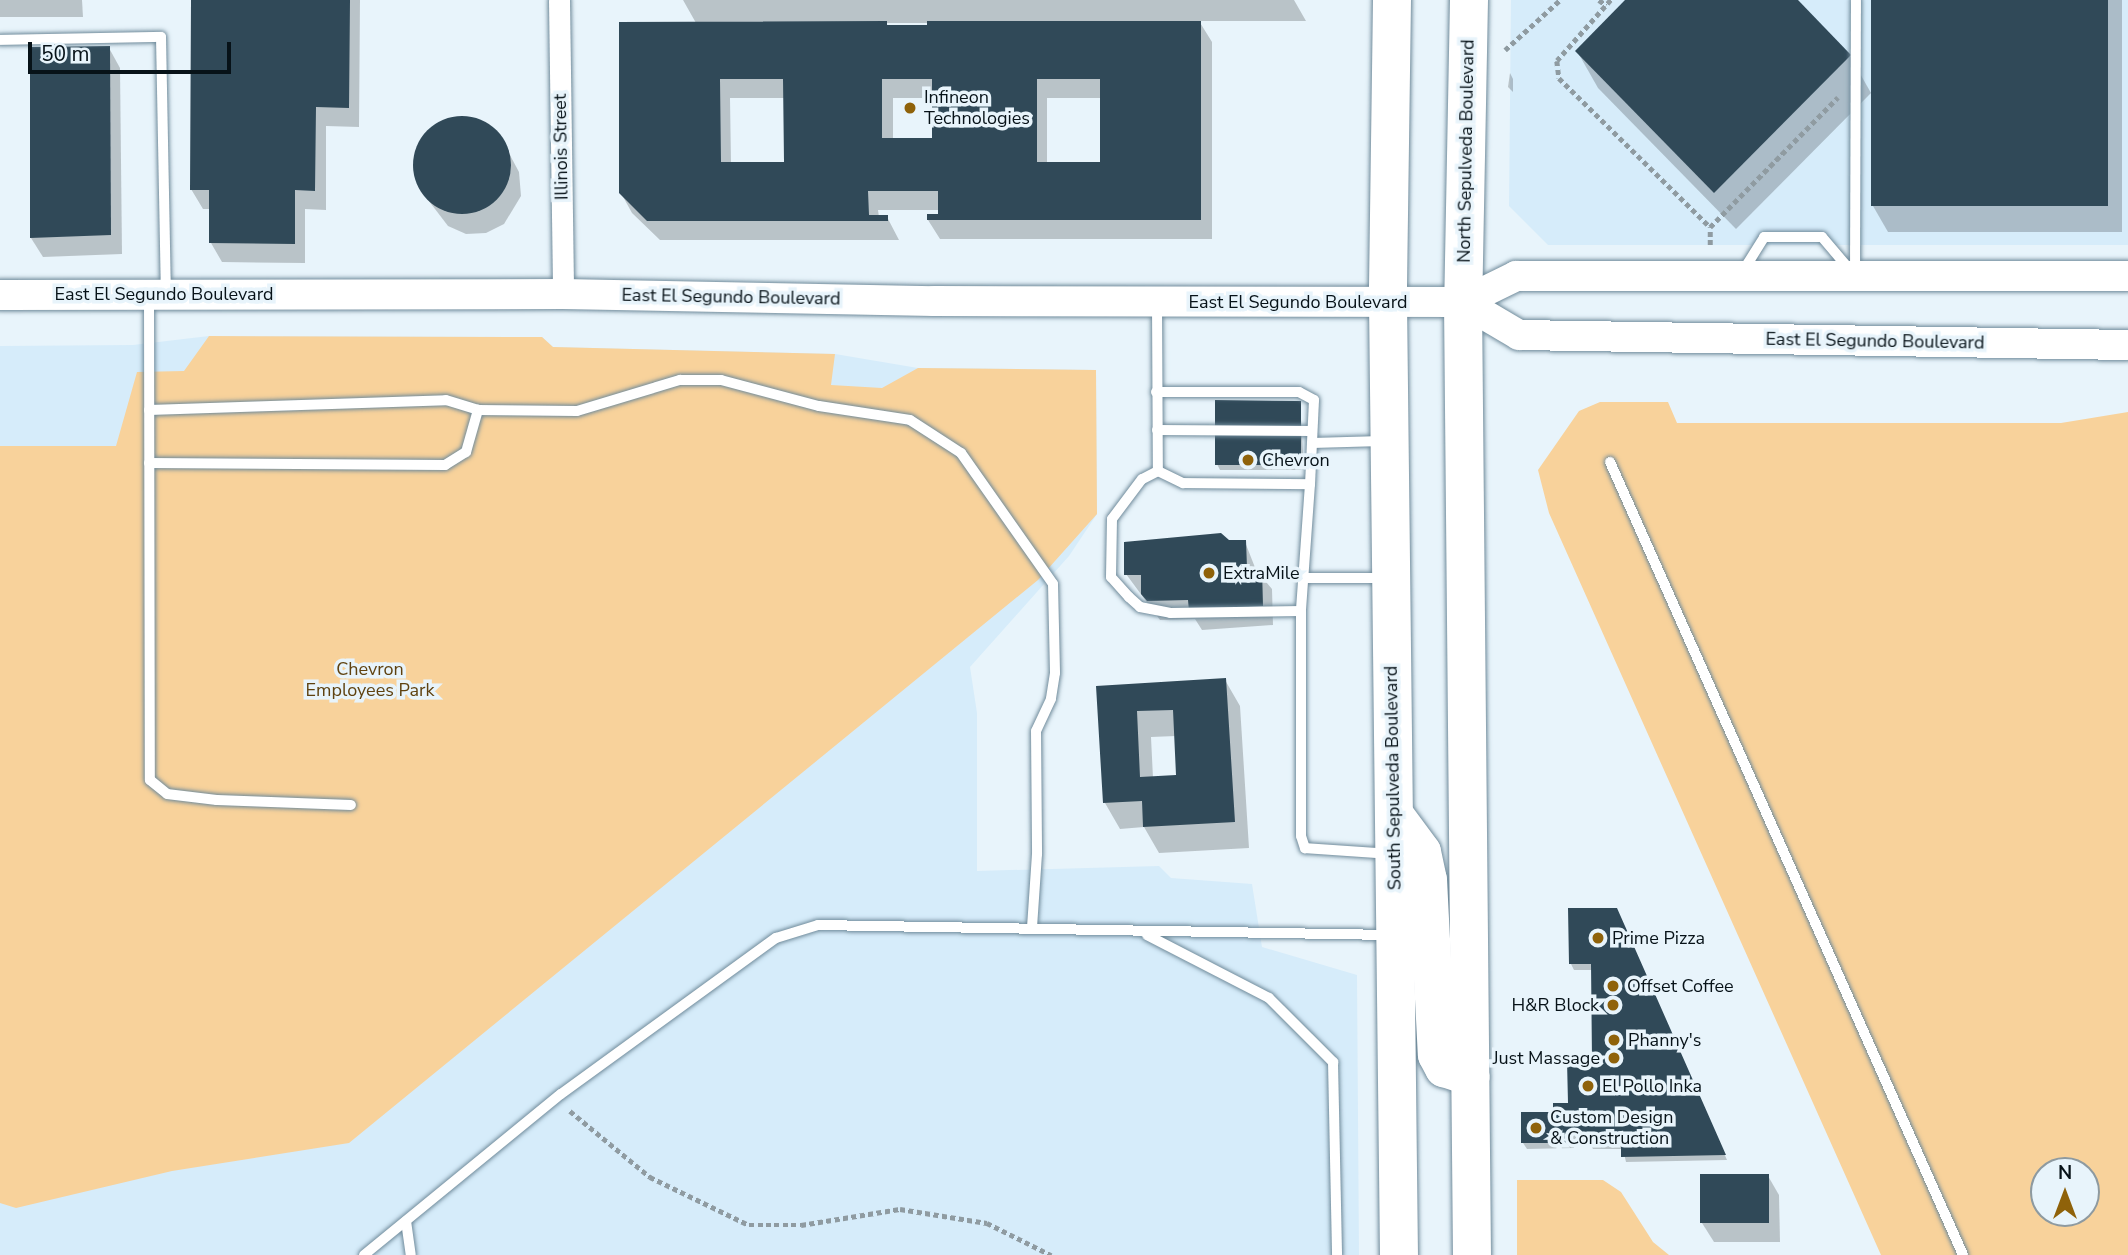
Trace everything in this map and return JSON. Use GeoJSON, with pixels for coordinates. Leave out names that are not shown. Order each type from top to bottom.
{"type":"FeatureCollection","features":[{"type":"Feature","properties":{"kind":"highway"},"geometry":{"type":"LineString","coordinates":[[1388,302],[1392,0]]}},
{"type":"Feature","properties":{"kind":"highway","name":"North Sepulveda Boulevard"},"geometry":{"type":"LineString","coordinates":[[1463,302],[1469,0]]}},
{"type":"Feature","properties":{"kind":"highway","name":"South Sepulveda Boulevard"},"geometry":{"type":"LineString","coordinates":[[1388,302],[1399,1255]]}},
{"type":"Feature","properties":{"kind":"highway"},"geometry":{"type":"LineString","coordinates":[[1463,302],[1472,1255]]}},
{"type":"Feature","properties":{"kind":"highway"},"geometry":{"type":"LineString","coordinates":[[1394,814],[1422,852],[1427,880],[1437,1055],[1444,1068],[1471,1077]]}},
{"type":"Feature","properties":{"kind":"main road","name":"East El Segundo Boulevard"},"geometry":{"type":"LineString","coordinates":[[0,295],[563,294],[1157,302],[1463,302],[1516,276],[2128,276]]}},
{"type":"Feature","properties":{"kind":"main road","name":"East El Segundo Boulevard"},"geometry":{"type":"LineString","coordinates":[[1463,302],[1519,335],[2128,345]]}},
{"type":"Feature","properties":{"kind":"street","name":"Illinois Street"},"geometry":{"type":"LineString","coordinates":[[559,0],[563,294]]}},
{"type":"Feature","properties":{"kind":"lane"},"geometry":{"type":"LineString","coordinates":[[1855,276],[1856,0]]}},
{"type":"Feature","properties":{"kind":"lane"},"geometry":{"type":"LineString","coordinates":[[0,40],[161,37],[157,294],[149,410],[150,779],[167,794],[216,800],[351,805]]}},
{"type":"Feature","properties":{"kind":"lane"},"geometry":{"type":"LineString","coordinates":[[1157,302],[1158,471]]}},
{"type":"Feature","properties":{"kind":"lane"},"geometry":{"type":"LineString","coordinates":[[149,410],[446,400],[478,410],[577,411],[680,380],[721,380],[819,406],[911,420],[961,453],[1053,584],[1055,673],[1051,699],[1037,731],[1037,853],[1032,928]]}},
{"type":"Feature","properties":{"kind":"lane"},"geometry":{"type":"LineString","coordinates":[[1156,392],[1299,392],[1314,400],[1301,611],[1301,836],[1305,848],[1317,852],[1394,854]]}},
{"type":"Feature","properties":{"kind":"lane"},"geometry":{"type":"LineString","coordinates":[[149,463],[445,465],[466,452],[478,410]]}},
{"type":"Feature","properties":{"kind":"lane"},"geometry":{"type":"LineString","coordinates":[[1157,430],[1312,431]]}},
{"type":"Feature","properties":{"kind":"lane"},"geometry":{"type":"LineString","coordinates":[[1312,443],[1390,441]]}},
{"type":"Feature","properties":{"kind":"lane"},"geometry":{"type":"LineString","coordinates":[[1610,463],[1963,1255]]}},
{"type":"Feature","properties":{"kind":"lane"},"geometry":{"type":"LineString","coordinates":[[1158,471],[1183,483],[1310,484]]}},
{"type":"Feature","properties":{"kind":"lane"},"geometry":{"type":"LineString","coordinates":[[1158,471],[1142,479],[1112,519],[1111,577],[1129,597],[1140,607],[1170,613],[1301,611]]}},
{"type":"Feature","properties":{"kind":"lane"},"geometry":{"type":"LineString","coordinates":[[1305,578],[1391,578]]}},
{"type":"Feature","properties":{"kind":"lane"},"geometry":{"type":"LineString","coordinates":[[364,1255],[556,1099],[776,938],[818,925],[1395,935]]}},
{"type":"Feature","properties":{"kind":"lane"},"geometry":{"type":"LineString","coordinates":[[1126,930],[1160,937],[1269,998],[1333,1062],[1338,1255]]}},
{"type":"Feature","properties":{"kind":"lane"},"geometry":{"type":"LineString","coordinates":[[406,1221],[411,1255]]}},
{"type":"Feature","properties":{"kind":"path"},"geometry":{"type":"LineString","coordinates":[[1505,50],[1560,0]]}},
{"type":"Feature","properties":{"kind":"path"},"geometry":{"type":"LineString","coordinates":[[1599,0],[1606,5]]}},
{"type":"Feature","properties":{"kind":"path"},"geometry":{"type":"LineString","coordinates":[[1611,0],[1557,61],[1559,78],[1710,227]]}},
{"type":"Feature","properties":{"kind":"path"},"geometry":{"type":"LineString","coordinates":[[1710,244],[1710,227],[1840,95]]}},
{"type":"Feature","properties":{"kind":"path"},"geometry":{"type":"LineString","coordinates":[[556,1099],[650,1177],[749,1225],[801,1225],[900,1209],[987,1223],[1051,1255]]}},
{"type":"Feature","properties":{"kind":"shaded area"},"geometry":{"type":"Polygon","coordinates":[[[1511,0],[2128,0],[2128,245],[1548,245],[1509,206],[1511,0]]]}},
{"type":"Feature","properties":{"kind":"shaded area","name":"Chevron Employees Park"},"geometry":{"type":"Polygon","coordinates":[[[209,336],[542,337],[553,347],[835,354],[918,368],[1096,370],[1097,514],[1069,556],[970,667],[977,713],[977,871],[1159,866],[1171,878],[1252,884],[1262,947],[1357,975],[1359,1255],[0,1255],[0,346],[133,345],[209,336]]]}},
{"type":"Feature","properties":{"kind":"green space","name":"Chevron Employees Park"},"geometry":{"type":"Polygon","coordinates":[[[209,336],[542,337],[553,347],[835,354],[831,385],[882,388],[918,368],[1096,370],[1097,514],[1038,580],[349,1143],[172,1171],[16,1208],[0,1203],[0,446],[116,446],[137,372],[184,371],[209,336]]]}},
{"type":"Feature","properties":{"kind":"green space"},"geometry":{"type":"Polygon","coordinates":[[[1600,402],[1668,402],[1677,423],[2061,423],[2128,412],[2128,1255],[1881,1255],[1549,513],[1538,470],[1579,411],[1600,402]]]}},
{"type":"Feature","properties":{"kind":"green space"},"geometry":{"type":"Polygon","coordinates":[[[1517,1180],[1603,1180],[1621,1192],[1653,1242],[1669,1255],[1517,1255],[1517,1180]]]}},
{"type":"Feature","properties":{"kind":"building"},"geometry":{"type":"Polygon","coordinates":[[[191,0],[350,0],[349,108],[316,107],[315,191],[295,190],[295,244],[209,243],[209,190],[190,190],[191,0]]]}},
{"type":"Feature","properties":{"kind":"building"},"geometry":{"type":"Polygon","coordinates":[[[1625,0],[1798,0],[1851,55],[1714,193],[1575,51],[1625,0]]]}},
{"type":"Feature","properties":{"kind":"building"},"geometry":{"type":"Polygon","coordinates":[[[1871,0],[2108,0],[2108,206],[1871,206],[1871,0]]]}},
{"type":"Feature","properties":{"kind":"building"},"geometry":{"type":"Polygon","coordinates":[[[887,21],[887,25],[927,25],[927,21],[1201,21],[1201,220],[927,220],[927,214],[938,214],[938,191],[868,191],[869,215],[888,215],[888,221],[647,221],[619,193],[619,22],[887,21]],[[720,79],[721,162],[784,162],[783,79],[720,79]],[[882,79],[882,138],[932,138],[932,79],[882,79]],[[1037,79],[1037,162],[1100,162],[1100,79],[1037,79]]]}},
{"type":"Feature","properties":{"kind":"building"},"geometry":{"type":"Polygon","coordinates":[[[110,46],[111,235],[30,238],[30,47],[110,46]]]}},
{"type":"Feature","properties":{"kind":"building"},"geometry":{"type":"Polygon","coordinates":[[[462,116],[481,119],[497,130],[508,146],[511,165],[508,184],[497,200],[481,211],[462,214],[443,211],[427,200],[416,184],[413,165],[416,146],[427,130],[443,119],[462,116]]]}},
{"type":"Feature","properties":{"kind":"building"},"geometry":{"type":"Polygon","coordinates":[[[1215,400],[1301,401],[1301,465],[1215,465],[1215,400]]]}},
{"type":"Feature","properties":{"kind":"building"},"geometry":{"type":"Polygon","coordinates":[[[1221,533],[1229,540],[1246,540],[1247,568],[1262,568],[1263,606],[1189,611],[1188,600],[1147,601],[1141,594],[1141,575],[1124,575],[1124,542],[1221,533]]]}},
{"type":"Feature","properties":{"kind":"building"},"geometry":{"type":"Polygon","coordinates":[[[1226,678],[1235,822],[1143,827],[1142,801],[1103,803],[1096,686],[1226,678]],[[1173,710],[1137,711],[1140,777],[1176,775],[1173,710]]]}},
{"type":"Feature","properties":{"kind":"building"},"geometry":{"type":"Polygon","coordinates":[[[1568,908],[1617,908],[1726,1155],[1621,1157],[1621,1143],[1588,1143],[1588,1136],[1571,1136],[1571,1143],[1521,1143],[1521,1112],[1553,1112],[1553,1103],[1568,1103],[1567,1061],[1592,1060],[1591,964],[1569,964],[1568,908]]]}},
{"type":"Feature","properties":{"kind":"building"},"geometry":{"type":"Polygon","coordinates":[[[1700,1174],[1769,1174],[1769,1223],[1700,1223],[1700,1174]]]}},
{"type":"Feature","properties":{"kind":"place","name":"Infineon Technologies"},"geometry":{"type":"Point","coordinates":[910,108]}},
{"type":"Feature","properties":{"kind":"place","name":"Chevron"},"geometry":{"type":"Point","coordinates":[1248,460]}},
{"type":"Feature","properties":{"kind":"place","name":"ExtraMile"},"geometry":{"type":"Point","coordinates":[1209,573]}},
{"type":"Feature","properties":{"kind":"place","name":"Prime Pizza"},"geometry":{"type":"Point","coordinates":[1598,938]}},
{"type":"Feature","properties":{"kind":"place","name":"Offset Coffee"},"geometry":{"type":"Point","coordinates":[1613,986]}},
{"type":"Feature","properties":{"kind":"place","name":"H&R Block"},"geometry":{"type":"Point","coordinates":[1613,1005]}},
{"type":"Feature","properties":{"kind":"place","name":"Phanny's"},"geometry":{"type":"Point","coordinates":[1614,1040]}},
{"type":"Feature","properties":{"kind":"place","name":"Just Massage"},"geometry":{"type":"Point","coordinates":[1614,1058]}},
{"type":"Feature","properties":{"kind":"place","name":"El Pollo Inka"},"geometry":{"type":"Point","coordinates":[1588,1086]}},
{"type":"Feature","properties":{"kind":"place","name":"Custom Design & Construction"},"geometry":{"type":"Point","coordinates":[1536,1128]}}]}
